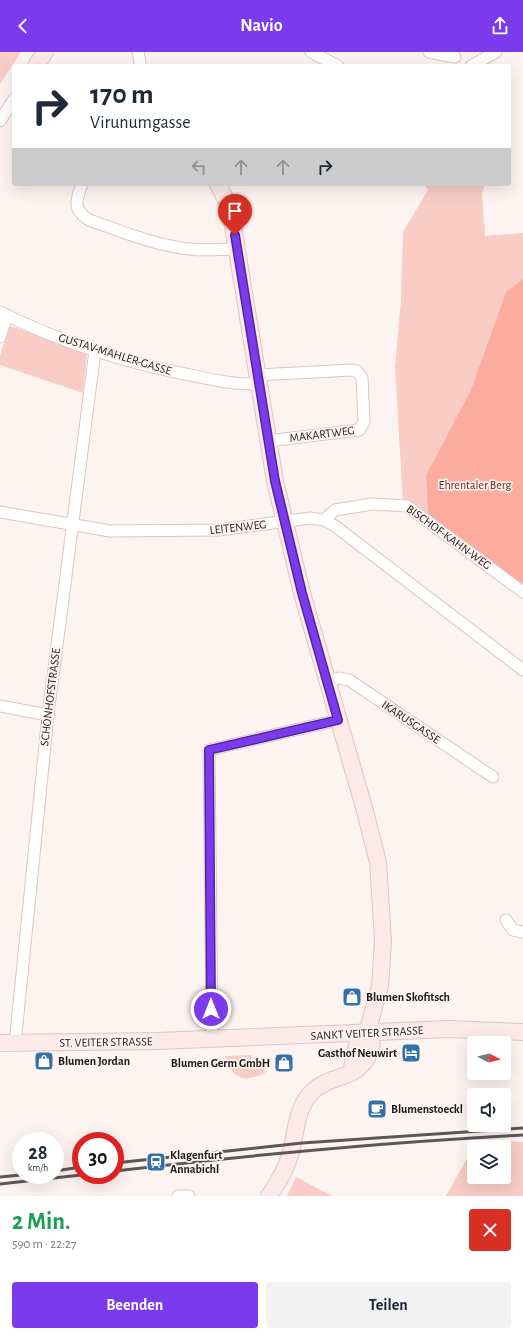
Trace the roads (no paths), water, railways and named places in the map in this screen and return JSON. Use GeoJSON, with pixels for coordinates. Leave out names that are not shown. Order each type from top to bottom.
{"type":"FeatureCollection","features":[{"type":"Feature","properties":{"kind":"street"},"geometry":{"type":"LineString","coordinates":[[37,64],[45,52]]}},
{"type":"Feature","properties":{"kind":"street"},"geometry":{"type":"LineString","coordinates":[[138,52],[139,64]]}},
{"type":"Feature","properties":{"kind":"street"},"geometry":{"type":"LineString","coordinates":[[311,52],[334,64]]}},
{"type":"Feature","properties":{"kind":"street"},"geometry":{"type":"LineString","coordinates":[[429,52],[457,58]]}},
{"type":"Feature","properties":{"kind":"street"},"geometry":{"type":"LineString","coordinates":[[475,64],[496,52]]}},
{"type":"Feature","properties":{"kind":"street"},"geometry":{"type":"LineString","coordinates":[[0,121],[12,102]]}},
{"type":"Feature","properties":{"kind":"street"},"geometry":{"type":"LineString","coordinates":[[81,186],[77,203],[82,215],[89,220],[174,247],[190,249],[238,249]]}},
{"type":"Feature","properties":{"kind":"street"},"geometry":{"type":"LineString","coordinates":[[219,186],[227,202],[238,249],[267,441],[302,593],[326,682],[374,842],[381,882],[384,942],[378,996],[368,1033],[357,1044],[351,1073],[330,1080],[319,1086],[305,1101],[297,1122],[288,1160],[278,1182],[269,1196]]}},
{"type":"Feature","properties":{"kind":"street"},"geometry":{"type":"LineString","coordinates":[[0,337],[4,314]]}},
{"type":"Feature","properties":{"kind":"street","name":"GUSTAV-MAHLER-GASSE"},"geometry":{"type":"LineString","coordinates":[[4,314],[49,334],[94,351],[168,371],[234,384],[258,380]]}},
{"type":"Feature","properties":{"kind":"street","name":"SCHÖNHOFSTRASSE"},"geometry":{"type":"LineString","coordinates":[[7,1043],[94,351]]}},
{"type":"Feature","properties":{"kind":"street","name":"MAKARTWEG"},"geometry":{"type":"LineString","coordinates":[[258,380],[352,370],[357,371],[362,378],[364,422],[359,430],[267,441]]}},
{"type":"Feature","properties":{"kind":"street","name":"BISCHOF-KAHN-WEG"},"geometry":{"type":"LineString","coordinates":[[324,520],[335,510],[358,506],[385,503],[407,506],[523,592]]}},
{"type":"Feature","properties":{"kind":"street","name":"LEITENWEG"},"geometry":{"type":"LineString","coordinates":[[0,512],[71,526],[110,531],[192,531],[243,528],[310,518],[324,520],[335,526],[523,670]]}},
{"type":"Feature","properties":{"kind":"street","name":"IKARUSGASSE"},"geometry":{"type":"LineString","coordinates":[[326,682],[339,678],[348,680],[493,777]]}},
{"type":"Feature","properties":{"kind":"street"},"geometry":{"type":"LineString","coordinates":[[0,706],[48,715]]}},
{"type":"Feature","properties":{"kind":"street"},"geometry":{"type":"LineString","coordinates":[[212,1039],[209,750],[338,720]]}},
{"type":"Feature","properties":{"kind":"street"},"geometry":{"type":"LineString","coordinates":[[506,920],[509,927],[513,930],[523,932]]}},
{"type":"Feature","properties":{"kind":"street","name":"SANKT VEITER STRASSE"},"geometry":{"type":"LineString","coordinates":[[212,1039],[449,1029],[523,1032]]}},
{"type":"Feature","properties":{"kind":"street","name":"ST. VEITER STRASSE"},"geometry":{"type":"LineString","coordinates":[[7,1043],[212,1039]]}},
{"type":"Feature","properties":{"kind":"street"},"geometry":{"type":"LineString","coordinates":[[178,1196],[189,1196]]}},
{"type":"Feature","properties":{"kind":"railway"},"geometry":{"type":"LineString","coordinates":[[124,1162],[302,1143],[523,1128]]}},
{"type":"Feature","properties":{"kind":"railway"},"geometry":{"type":"LineString","coordinates":[[124,1170],[421,1141],[523,1135]]}},
{"type":"Feature","properties":{"kind":"railway"},"geometry":{"type":"LineString","coordinates":[[64,1170],[72,1168]]}},
{"type":"Feature","properties":{"kind":"railway"},"geometry":{"type":"LineString","coordinates":[[0,1177],[12,1176]]}},
{"type":"Feature","properties":{"kind":"railway"},"geometry":{"type":"LineString","coordinates":[[0,1184],[72,1176]]}},
{"type":"Feature","properties":{"kind":"place","name":"Blumen Skofitsch"},"geometry":{"type":"Point","coordinates":[352,997]}},
{"type":"Feature","properties":{"kind":"place","name":"Gasthof Neuwirt"},"geometry":{"type":"Point","coordinates":[411,1053]}},
{"type":"Feature","properties":{"kind":"place","name":"Blumen Jordan"},"geometry":{"type":"Point","coordinates":[44,1061]}},
{"type":"Feature","properties":{"kind":"place","name":"Blumen Germ GmbH"},"geometry":{"type":"Point","coordinates":[284,1063]}},
{"type":"Feature","properties":{"kind":"place","name":"Blumenstoeckl"},"geometry":{"type":"Point","coordinates":[377,1109]}},
{"type":"Feature","properties":{"kind":"place","name":"Klagenfurt Annabichl"},"geometry":{"type":"Point","coordinates":[156,1162]}},
{"type":"Feature","properties":{"kind":"park label","name":"Ehrentaler Berg"},"geometry":{"type":"Point","coordinates":[475,485]}}]}
